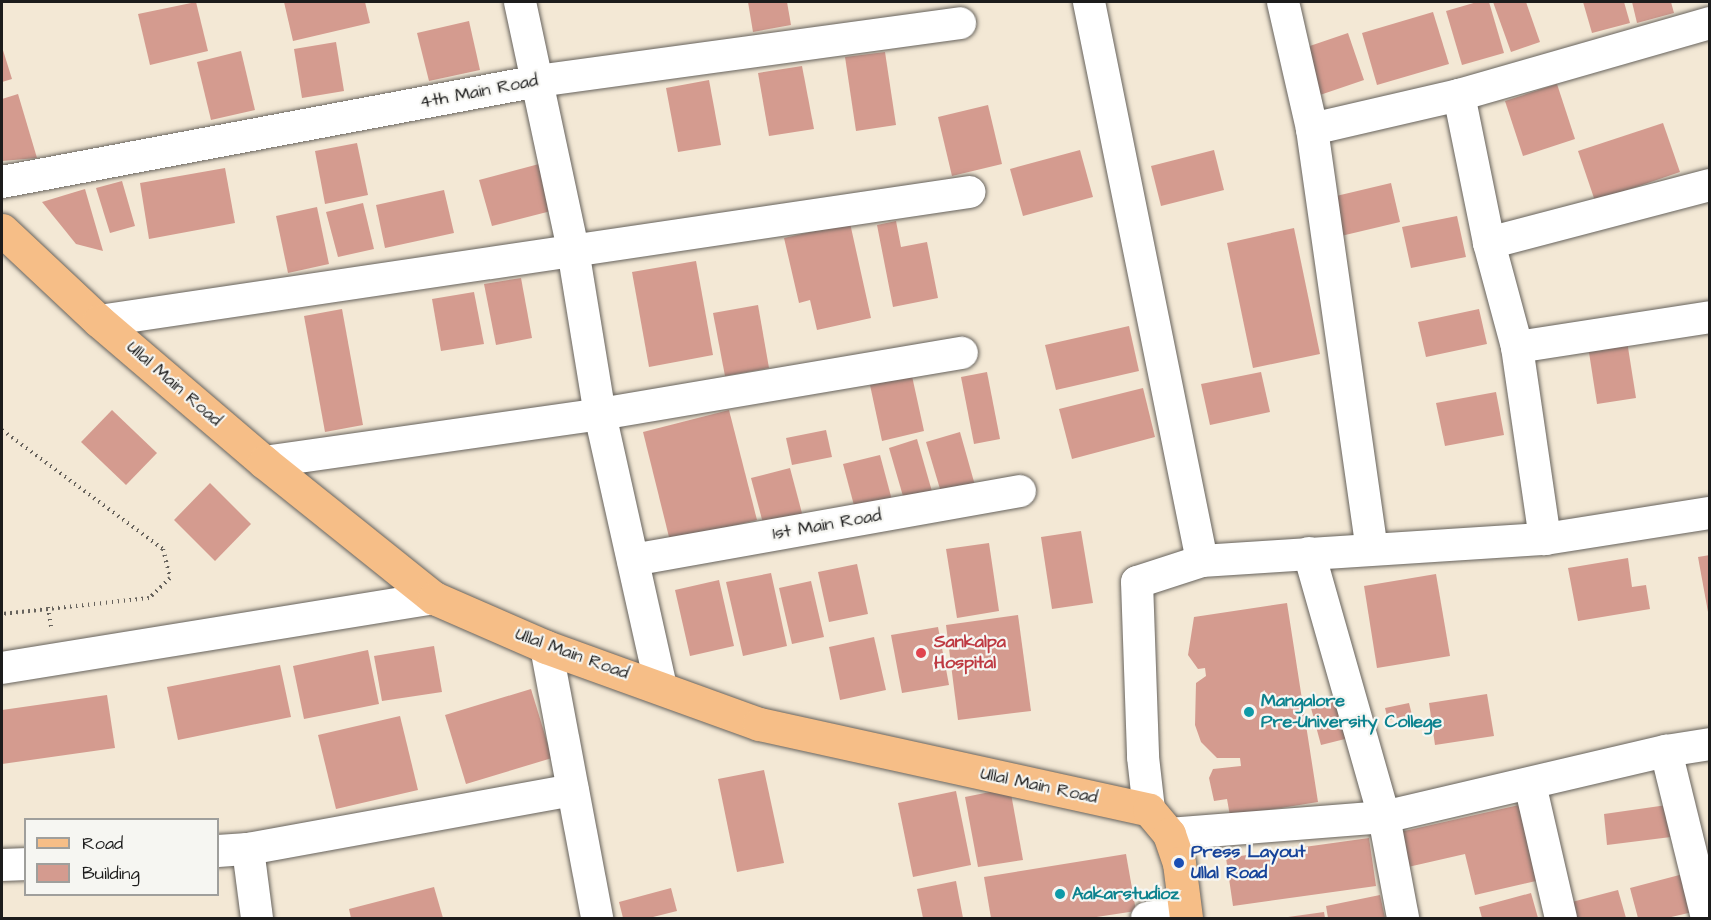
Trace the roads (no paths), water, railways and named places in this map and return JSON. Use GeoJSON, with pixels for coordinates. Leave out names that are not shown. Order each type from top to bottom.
{"type":"FeatureCollection","features":[{"type":"Feature","properties":{"kind":"main road","name":"Ullal Main Road"},"geometry":{"type":"LineString","coordinates":[[2,230],[99,321],[264,462],[434,598],[546,647],[759,724],[1159,822]]}},
{"type":"Feature","properties":{"kind":"main road"},"geometry":{"type":"LineString","coordinates":[[1159,822],[1179,863],[1185,915]]}},
{"type":"Feature","properties":{"kind":"street"},"geometry":{"type":"LineString","coordinates":[[520,2],[573,250],[600,414],[661,687]]}},
{"type":"Feature","properties":{"kind":"street"},"geometry":{"type":"LineString","coordinates":[[1089,2],[1202,561]]}},
{"type":"Feature","properties":{"kind":"street"},"geometry":{"type":"LineString","coordinates":[[1283,2],[1312,129],[1372,548]]}},
{"type":"Feature","properties":{"kind":"street","name":"4th Main Road"},"geometry":{"type":"LineString","coordinates":[[2,182],[538,81],[960,23]]}},
{"type":"Feature","properties":{"kind":"street"},"geometry":{"type":"LineString","coordinates":[[1312,129],[1459,95],[1710,23]]}},
{"type":"Feature","properties":{"kind":"street"},"geometry":{"type":"LineString","coordinates":[[1459,95],[1489,243],[1517,346],[1545,539]]}},
{"type":"Feature","properties":{"kind":"street"},"geometry":{"type":"LineString","coordinates":[[1489,243],[1710,186]]}},
{"type":"Feature","properties":{"kind":"street"},"geometry":{"type":"LineString","coordinates":[[99,321],[969,192]]}},
{"type":"Feature","properties":{"kind":"street"},"geometry":{"type":"LineString","coordinates":[[1517,346],[1710,317]]}},
{"type":"Feature","properties":{"kind":"street"},"geometry":{"type":"LineString","coordinates":[[264,462],[600,414],[962,352]]}},
{"type":"Feature","properties":{"kind":"street","name":"1st Main Road"},"geometry":{"type":"LineString","coordinates":[[633,560],[1020,491]]}},
{"type":"Feature","properties":{"kind":"street"},"geometry":{"type":"LineString","coordinates":[[1710,513],[1545,539],[1372,548],[1202,561],[1137,582],[1143,757],[1159,822],[1384,817],[1666,751],[1710,744]]}},
{"type":"Feature","properties":{"kind":"street"},"geometry":{"type":"LineString","coordinates":[[1309,553],[1384,817],[1403,918]]}},
{"type":"Feature","properties":{"kind":"street"},"geometry":{"type":"LineString","coordinates":[[2,668],[434,598]]}},
{"type":"Feature","properties":{"kind":"street"},"geometry":{"type":"LineString","coordinates":[[546,647],[597,918]]}},
{"type":"Feature","properties":{"kind":"street"},"geometry":{"type":"LineString","coordinates":[[1666,751],[1707,918]]}},
{"type":"Feature","properties":{"kind":"street"},"geometry":{"type":"LineString","coordinates":[[1530,784],[1561,918]]}},
{"type":"Feature","properties":{"kind":"street"},"geometry":{"type":"LineString","coordinates":[[257,918],[233,850],[573,790]]}},
{"type":"Feature","properties":{"kind":"street"},"geometry":{"type":"LineString","coordinates":[[2,865],[24,864]]}},
{"type":"Feature","properties":{"kind":"street"},"geometry":{"type":"LineString","coordinates":[[1146,918],[1185,915]]}},
{"type":"Feature","properties":{"kind":"place","name":"Sankalpa Hospital"},"geometry":{"type":"Point","coordinates":[921,653]}},
{"type":"Feature","properties":{"kind":"place","name":"Mangalore Pre-University College"},"geometry":{"type":"Point","coordinates":[1249,712]}},
{"type":"Feature","properties":{"kind":"place","name":"Press Layout Ullal Road"},"geometry":{"type":"Point","coordinates":[1179,863]}},
{"type":"Feature","properties":{"kind":"place","name":"Aakarstudioz"},"geometry":{"type":"Point","coordinates":[1060,894]}}]}
